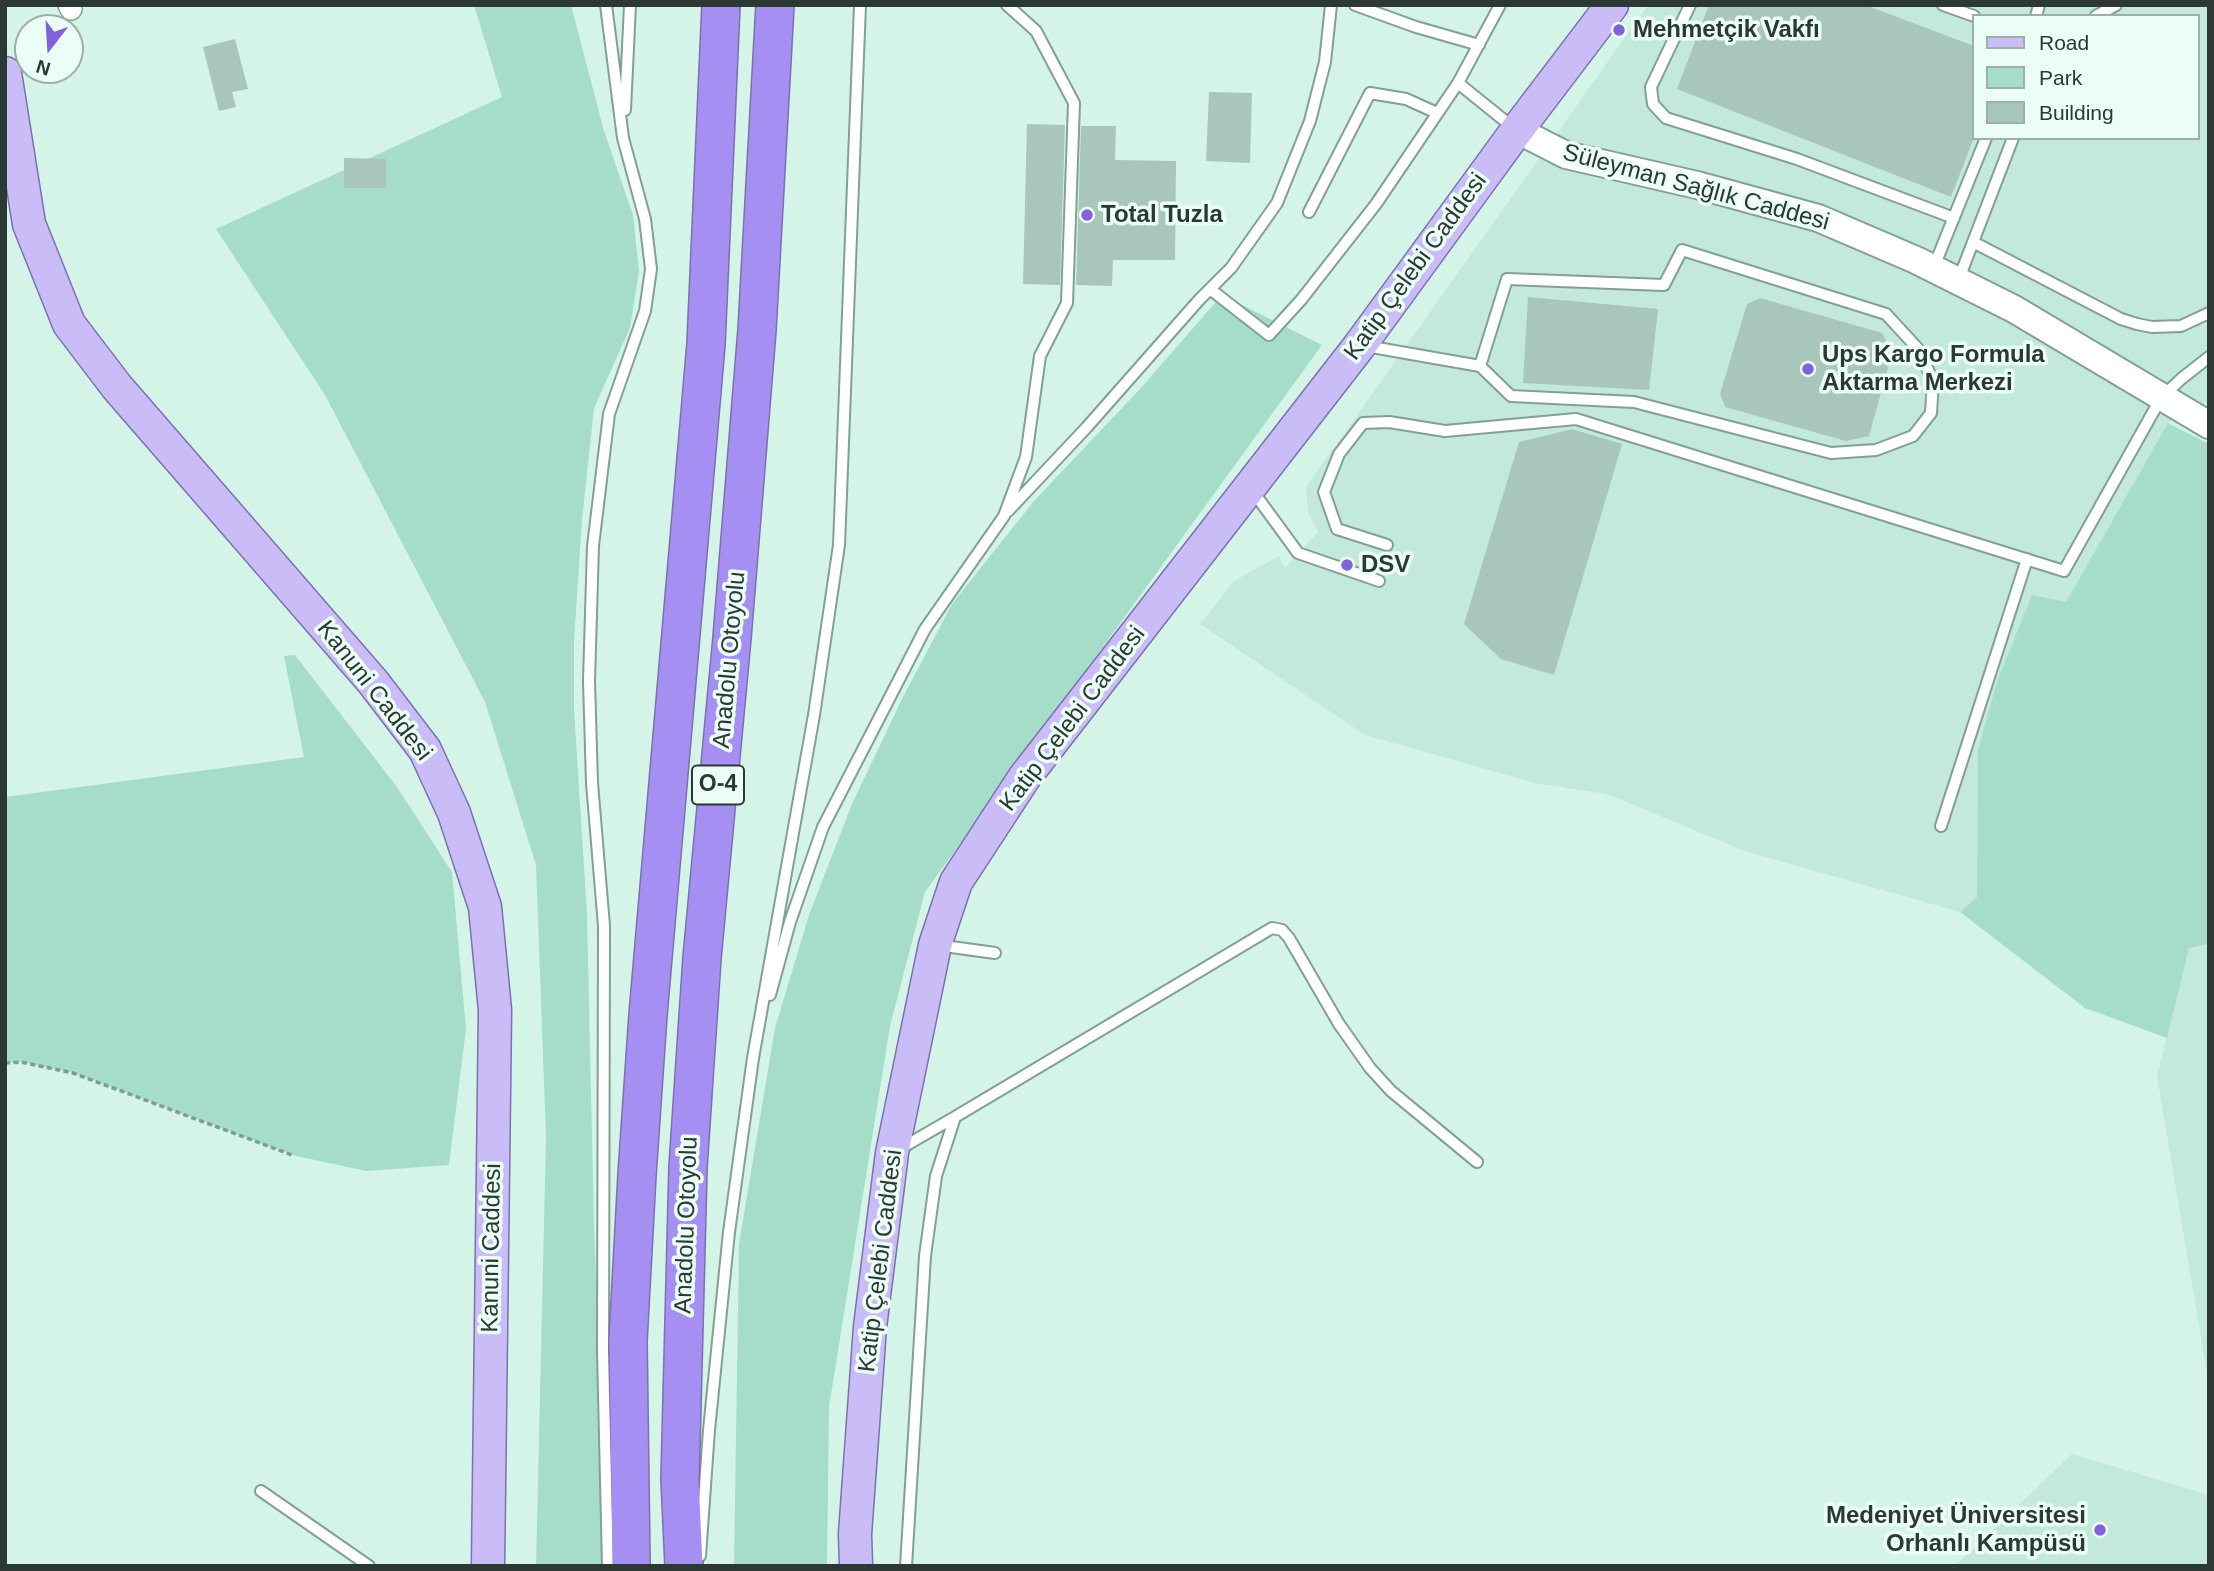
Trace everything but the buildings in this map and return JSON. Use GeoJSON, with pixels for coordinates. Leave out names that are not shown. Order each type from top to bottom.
{"type":"FeatureCollection","features":[{"type":"Feature","properties":{"kind":"highway","name":"Anadolu Otoyolu"},"geometry":{"type":"LineString","coordinates":[[631,1566],[628,1340],[637,1175],[650,989],[706,344],[721,5]]}},
{"type":"Feature","properties":{"kind":"highway","name":"Anadolu Otoyolu"},"geometry":{"type":"LineString","coordinates":[[684,1566],[680,1479],[688,1167],[702,958],[757,330],[775,5]]}},
{"type":"Feature","properties":{"kind":"main road","name":"Katip Çelebi Caddesi"},"geometry":{"type":"LineString","coordinates":[[856,1566],[855,1534],[870,1327],[892,1153],[935,945],[956,882],[1024,778],[1360,345],[1612,5]]}},
{"type":"Feature","properties":{"kind":"main road","name":"Kanuni Caddesi"},"geometry":{"type":"LineString","coordinates":[[5,73],[29,224],[69,324],[117,387],[373,682],[425,750],[454,813],[485,907],[495,1010],[488,1566]]}},
{"type":"Feature","properties":{"kind":"street","name":"Süleyman Sağlık Caddesi"},"geometry":{"type":"LineString","coordinates":[[1517,130],[1566,155],[1698,185],[1818,219],[1933,269],[2014,309],[2209,425]]}},
{"type":"Feature","properties":{"kind":"lane"},"geometry":{"type":"LineString","coordinates":[[606,5],[623,138],[645,219],[651,269],[645,311],[609,414],[593,546],[589,681],[592,783],[604,926],[603,1351],[608,1566]]}},
{"type":"Feature","properties":{"kind":"lane"},"geometry":{"type":"LineString","coordinates":[[623,138],[630,5]]}},
{"type":"Feature","properties":{"kind":"lane"},"geometry":{"type":"LineString","coordinates":[[700,1566],[709,1430],[727,1245],[753,1058],[814,715],[839,545],[860,5]]}},
{"type":"Feature","properties":{"kind":"lane"},"geometry":{"type":"LineString","coordinates":[[1004,516],[1026,457],[1040,356],[1067,303],[1074,103],[1036,31],[1007,5]]}},
{"type":"Feature","properties":{"kind":"lane"},"geometry":{"type":"LineString","coordinates":[[753,1058],[790,922],[823,827],[925,629],[1004,516],[1238,257],[1277,203],[1310,121],[1325,62],[1331,5]]}},
{"type":"Feature","properties":{"kind":"lane"},"geometry":{"type":"LineString","coordinates":[[1355,5],[1416,27],[1479,45]]}},
{"type":"Feature","properties":{"kind":"lane"},"geometry":{"type":"LineString","coordinates":[[1210,289],[1269,335],[1301,300],[1376,204],[1458,83],[1500,5]]}},
{"type":"Feature","properties":{"kind":"lane"},"geometry":{"type":"LineString","coordinates":[[1690,5],[1651,88],[1653,104],[1666,118],[1797,159],[1954,218]]}},
{"type":"Feature","properties":{"kind":"lane"},"geometry":{"type":"LineString","coordinates":[[1943,5],[1972,15]]}},
{"type":"Feature","properties":{"kind":"lane"},"geometry":{"type":"LineString","coordinates":[[2100,14],[2116,5]]}},
{"type":"Feature","properties":{"kind":"lane"},"geometry":{"type":"LineString","coordinates":[[1458,83],[1517,130]]}},
{"type":"Feature","properties":{"kind":"lane"},"geometry":{"type":"LineString","coordinates":[[1309,212],[1370,93],[1406,99],[1437,113]]}},
{"type":"Feature","properties":{"kind":"lane"},"geometry":{"type":"LineString","coordinates":[[1933,269],[1985,140]]}},
{"type":"Feature","properties":{"kind":"lane"},"geometry":{"type":"LineString","coordinates":[[1958,281],[2012,140]]}},
{"type":"Feature","properties":{"kind":"lane"},"geometry":{"type":"LineString","coordinates":[[1973,242],[2121,319],[2137,324],[2152,327],[2180,326],[2209,313]]}},
{"type":"Feature","properties":{"kind":"lane"},"geometry":{"type":"LineString","coordinates":[[1360,345],[1480,366],[1511,396],[1634,402],[1831,453],[1876,450],[1913,436],[1931,413],[1933,382],[1920,351],[1886,314],[1682,250],[1664,285],[1507,279],[1480,366]]}},
{"type":"Feature","properties":{"kind":"lane"},"geometry":{"type":"LineString","coordinates":[[1387,545],[1337,528],[1324,492],[1339,454],[1363,423],[1389,422],[1445,431],[1576,419],[2064,571],[2161,398],[2209,357]]}},
{"type":"Feature","properties":{"kind":"lane"},"geometry":{"type":"LineString","coordinates":[[1250,488],[1298,553],[1380,581]]}},
{"type":"Feature","properties":{"kind":"lane"},"geometry":{"type":"LineString","coordinates":[[1941,826],[2027,559]]}},
{"type":"Feature","properties":{"kind":"lane"},"geometry":{"type":"LineString","coordinates":[[892,1153],[1272,928],[1282,930],[1289,938],[1339,1024],[1370,1068],[1391,1091],[1477,1162]]}},
{"type":"Feature","properties":{"kind":"lane"},"geometry":{"type":"LineString","coordinates":[[935,945],[995,953]]}},
{"type":"Feature","properties":{"kind":"lane"},"geometry":{"type":"LineString","coordinates":[[906,1566],[925,1256],[936,1176],[955,1117]]}},
{"type":"Feature","properties":{"kind":"lane"},"geometry":{"type":"LineString","coordinates":[[261,1491],[369,1566]]}},
{"type":"Feature","properties":{"kind":"path"},"geometry":{"type":"LineString","coordinates":[[5,1063],[21,1062],[73,1073],[292,1155]]}},
{"type":"Feature","properties":{"kind":"shaded area"},"geometry":{"type":"Polygon","coordinates":[[[1648,5],[2209,5],[2209,401],[2168,423],[2066,603],[2032,596],[1978,750],[1977,897],[1960,912],[1745,851],[1607,794],[1535,783],[1365,735],[1200,624],[1234,581],[1279,556],[1285,568],[1318,532],[1308,513],[1306,487],[1648,5]]]}},
{"type":"Feature","properties":{"kind":"shaded area"},"geometry":{"type":"Polygon","coordinates":[[[2209,944],[2209,1385],[2157,1076],[2189,948],[2209,944]]]}},
{"type":"Feature","properties":{"kind":"shaded area","name":"Medeniyet Üniversitesi Orhanlı Kampüsü"},"geometry":{"type":"Polygon","coordinates":[[[2072,1454],[2209,1495],[2209,1566],[1955,1566],[2072,1454]]]}},
{"type":"Feature","properties":{"kind":"green space"},"geometry":{"type":"Polygon","coordinates":[[[474,5],[571,5],[604,131],[633,215],[639,271],[630,328],[594,408],[582,520],[574,641],[574,710],[587,914],[594,1226],[608,1566],[536,1566],[546,1137],[536,865],[485,702],[325,395],[216,229],[502,97],[474,5]]]}},
{"type":"Feature","properties":{"kind":"green space"},"geometry":{"type":"Polygon","coordinates":[[[1222,295],[1322,345],[925,892],[890,1026],[829,1407],[827,1566],[734,1566],[739,1244],[775,1028],[809,915],[852,804],[902,699],[952,604],[1034,501],[1140,389],[1222,295]]]}},
{"type":"Feature","properties":{"kind":"green space"},"geometry":{"type":"Polygon","coordinates":[[[2168,423],[2209,444],[2209,944],[2189,948],[2167,1038],[2085,1008],[1960,912],[1977,897],[1978,750],[1997,682],[2032,595],[2066,602],[2168,423]]]}},
{"type":"Feature","properties":{"kind":"green space"},"geometry":{"type":"Polygon","coordinates":[[[295,655],[397,787],[452,872],[466,1029],[449,1165],[366,1171],[292,1155],[73,1073],[21,1062],[5,1063],[5,797],[304,757],[284,656],[295,655]]]}},
{"type":"Feature","properties":{"kind":"place","name":"Mehmetçik Vakfı"},"geometry":{"type":"Point","coordinates":[1619,30]}},
{"type":"Feature","properties":{"kind":"place","name":"Total Tuzla"},"geometry":{"type":"Point","coordinates":[1087,215]}},
{"type":"Feature","properties":{"kind":"place","name":"Ups Kargo Formula Aktarma Merkezi"},"geometry":{"type":"Point","coordinates":[1808,369]}},
{"type":"Feature","properties":{"kind":"place","name":"DSV"},"geometry":{"type":"Point","coordinates":[1347,565]}},
{"type":"Feature","properties":{"kind":"place","name":"Medeniyet Üniversitesi Orhanlı Kampüsü"},"geometry":{"type":"Point","coordinates":[2100,1530]}}]}
